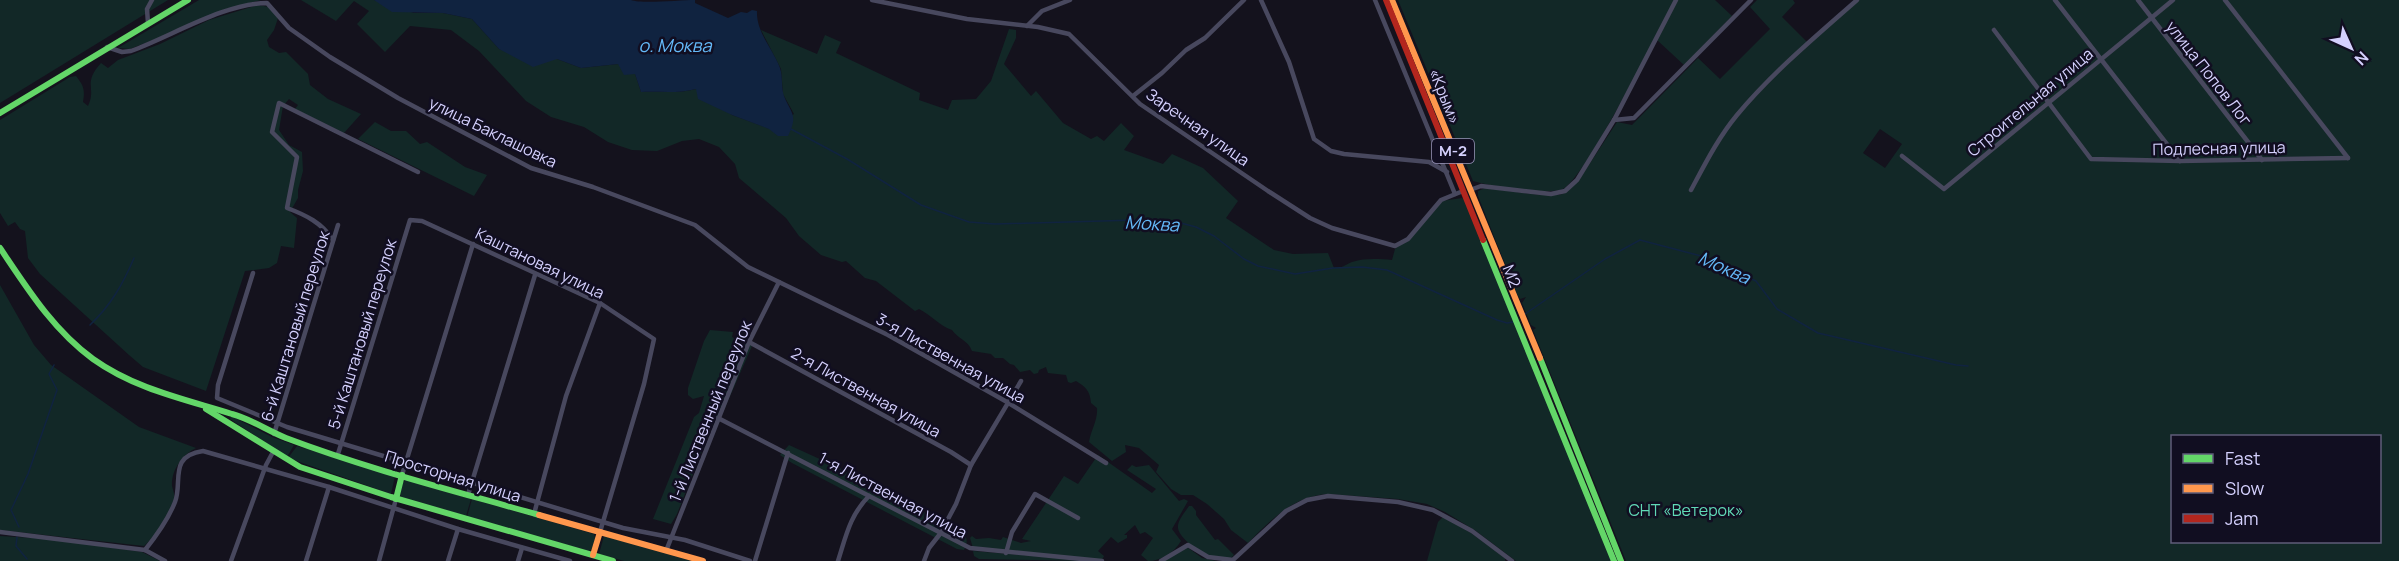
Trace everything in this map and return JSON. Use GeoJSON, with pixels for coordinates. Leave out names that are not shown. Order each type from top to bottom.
{"type":"FeatureCollection","features":[{"type":"Feature","properties":{"kind":"main road"},"geometry":{"type":"LineString","coordinates":[[0,113],[188,0]]}},
{"type":"Feature","properties":{"kind":"main road","name":"М2"},"geometry":{"type":"LineString","coordinates":[[1386,0],[1466,190],[1614,561]]}},
{"type":"Feature","properties":{"kind":"main road","name":"«Крым»"},"geometry":{"type":"LineString","coordinates":[[1392,0],[1515,301],[1529,330],[1621,561]]}},
{"type":"Feature","properties":{"kind":"main road","name":"Просторная улица"},"geometry":{"type":"LineString","coordinates":[[0,248],[47,315],[93,359],[134,383],[200,406],[228,412],[274,434],[402,475],[703,561]]}},
{"type":"Feature","properties":{"kind":"main road","name":"Просторная улица"},"geometry":{"type":"LineString","coordinates":[[200,406],[300,467],[396,499],[592,558],[614,561]]}},
{"type":"Feature","properties":{"kind":"main road"},"geometry":{"type":"LineString","coordinates":[[225,420],[223,415],[228,412]]}},
{"type":"Feature","properties":{"kind":"main road"},"geometry":{"type":"LineString","coordinates":[[396,499],[402,475]]}},
{"type":"Feature","properties":{"kind":"main road"},"geometry":{"type":"LineString","coordinates":[[592,558],[600,532]]}},
{"type":"Feature","properties":{"kind":"street"},"geometry":{"type":"LineString","coordinates":[[148,22],[147,9],[152,0]]}},
{"type":"Feature","properties":{"kind":"street","name":"Заречная улица"},"geometry":{"type":"LineString","coordinates":[[872,0],[967,19],[1027,26],[1069,34],[1140,104],[1310,218],[1332,228],[1384,245],[1402,244],[1441,200],[1466,190],[1481,186],[1541,194],[1558,194],[1565,191],[1577,180],[1614,120]]}},
{"type":"Feature","properties":{"kind":"street"},"geometry":{"type":"LineString","coordinates":[[1027,26],[1042,11],[1070,0]]}},
{"type":"Feature","properties":{"kind":"street"},"geometry":{"type":"LineString","coordinates":[[1133,96],[1186,50],[1205,38],[1244,0]]}},
{"type":"Feature","properties":{"kind":"street"},"geometry":{"type":"LineString","coordinates":[[1261,0],[1289,62],[1314,139],[1332,151],[1344,154],[1429,162],[1447,172]]}},
{"type":"Feature","properties":{"kind":"street"},"geometry":{"type":"LineString","coordinates":[[1375,0],[1455,194]]}},
{"type":"Feature","properties":{"kind":"street"},"geometry":{"type":"LineString","coordinates":[[1614,120],[1676,0]]}},
{"type":"Feature","properties":{"kind":"street"},"geometry":{"type":"LineString","coordinates":[[1614,120],[1634,118],[1751,0]]}},
{"type":"Feature","properties":{"kind":"street"},"geometry":{"type":"LineString","coordinates":[[1691,189],[1717,142],[1736,116],[1797,51],[1857,0]]}},
{"type":"Feature","properties":{"kind":"street"},"geometry":{"type":"LineString","coordinates":[[2055,0],[2180,161]]}},
{"type":"Feature","properties":{"kind":"street","name":"улица Попов Лог"},"geometry":{"type":"LineString","coordinates":[[2138,0],[2262,160]]}},
{"type":"Feature","properties":{"kind":"street","name":"Строительная улица"},"geometry":{"type":"LineString","coordinates":[[1902,156],[1944,189],[2173,0]]}},
{"type":"Feature","properties":{"kind":"street","name":"Подлесная улица"},"geometry":{"type":"LineString","coordinates":[[2048,102],[2091,159],[2180,161],[2348,158],[2225,0]]}},
{"type":"Feature","properties":{"kind":"street","name":"улица Баклашовка"},"geometry":{"type":"LineString","coordinates":[[107,47],[122,52],[131,51],[210,17],[255,3],[267,3],[289,28],[330,57],[398,98],[531,168],[593,187],[695,225],[755,271],[779,282]]}},
{"type":"Feature","properties":{"kind":"street"},"geometry":{"type":"LineString","coordinates":[[1994,30],[2048,102]]}},
{"type":"Feature","properties":{"kind":"street"},"geometry":{"type":"LineString","coordinates":[[333,240],[317,223],[287,208],[297,157],[272,132],[279,103],[418,172]]}},
{"type":"Feature","properties":{"kind":"street","name":"Каштановая улица"},"geometry":{"type":"LineString","coordinates":[[410,220],[422,221],[600,303],[654,339],[644,384],[602,522]]}},
{"type":"Feature","properties":{"kind":"street","name":"5-й Каштановый переулок"},"geometry":{"type":"LineString","coordinates":[[338,454],[410,220]]}},
{"type":"Feature","properties":{"kind":"street","name":"6-й Каштановый переулок"},"geometry":{"type":"LineString","coordinates":[[274,434],[338,225]]}},
{"type":"Feature","properties":{"kind":"street"},"geometry":{"type":"LineString","coordinates":[[402,475],[473,244]]}},
{"type":"Feature","properties":{"kind":"street"},"geometry":{"type":"LineString","coordinates":[[253,273],[217,398],[277,424],[602,522],[671,537],[750,561]]}},
{"type":"Feature","properties":{"kind":"street"},"geometry":{"type":"LineString","coordinates":[[468,495],[535,275]]}},
{"type":"Feature","properties":{"kind":"street","name":"1-й Лиственный переулок"},"geometry":{"type":"LineString","coordinates":[[666,551],[748,342],[779,282]]}},
{"type":"Feature","properties":{"kind":"street","name":"3-я Лиственная улица"},"geometry":{"type":"LineString","coordinates":[[779,282],[888,335],[1007,402],[1106,463]]}},
{"type":"Feature","properties":{"kind":"street"},"geometry":{"type":"LineString","coordinates":[[534,514],[566,396],[600,303]]}},
{"type":"Feature","properties":{"kind":"street","name":"2-я Лиственная улица"},"geometry":{"type":"LineString","coordinates":[[748,342],[941,446],[971,465]]}},
{"type":"Feature","properties":{"kind":"street"},"geometry":{"type":"LineString","coordinates":[[924,561],[929,548],[940,534],[956,504],[971,465],[1021,381]]}},
{"type":"Feature","properties":{"kind":"street","name":"1-я Лиственная улица"},"geometry":{"type":"LineString","coordinates":[[718,417],[970,548],[1102,561]]}},
{"type":"Feature","properties":{"kind":"street"},"geometry":{"type":"LineString","coordinates":[[145,550],[159,534],[176,500],[176,481],[186,458],[194,452],[203,451],[570,561]]}},
{"type":"Feature","properties":{"kind":"street"},"geometry":{"type":"LineString","coordinates":[[231,561],[264,470],[273,452]]}},
{"type":"Feature","properties":{"kind":"street"},"geometry":{"type":"LineString","coordinates":[[755,561],[788,453]]}},
{"type":"Feature","properties":{"kind":"street"},"geometry":{"type":"LineString","coordinates":[[306,561],[329,487]]}},
{"type":"Feature","properties":{"kind":"street"},"geometry":{"type":"LineString","coordinates":[[1006,553],[1012,532],[1035,494],[1078,518]]}},
{"type":"Feature","properties":{"kind":"street"},"geometry":{"type":"LineString","coordinates":[[838,561],[851,519],[869,496]]}},
{"type":"Feature","properties":{"kind":"street"},"geometry":{"type":"LineString","coordinates":[[1161,561],[1188,545],[1208,557],[1233,560],[1286,511],[1307,500],[1328,496],[1398,502],[1433,510],[1472,531],[1512,561]]}},
{"type":"Feature","properties":{"kind":"street"},"geometry":{"type":"LineString","coordinates":[[379,561],[396,499]]}},
{"type":"Feature","properties":{"kind":"street"},"geometry":{"type":"LineString","coordinates":[[600,532],[602,522]]}},
{"type":"Feature","properties":{"kind":"street"},"geometry":{"type":"LineString","coordinates":[[448,561],[458,529]]}},
{"type":"Feature","properties":{"kind":"street"},"geometry":{"type":"LineString","coordinates":[[0,532],[145,550],[165,561]]}},
{"type":"Feature","properties":{"kind":"street"},"geometry":{"type":"LineString","coordinates":[[518,561],[522,548]]}},
{"type":"Feature","properties":{"kind":"green space"},"geometry":{"type":"Polygon","coordinates":[[[0,0],[168,0],[0,103],[0,0]]]}},
{"type":"Feature","properties":{"kind":"green space"},"geometry":{"type":"Polygon","coordinates":[[[199,0],[261,0],[245,4],[130,49],[118,48],[199,0]]]}},
{"type":"Feature","properties":{"kind":"green space"},"geometry":{"type":"Polygon","coordinates":[[[301,0],[374,0],[414,13],[443,13],[472,19],[499,49],[557,59],[581,68],[618,64],[635,74],[641,92],[676,92],[696,89],[732,115],[770,129],[794,114],[783,94],[781,69],[761,30],[817,54],[825,35],[841,42],[836,53],[920,93],[919,100],[948,110],[952,100],[976,99],[991,81],[1009,29],[1016,30],[1016,38],[1004,64],[1031,96],[1036,91],[1063,123],[1091,139],[1097,136],[1104,141],[1121,123],[1134,136],[1124,150],[1163,164],[1172,154],[1203,168],[1238,201],[1226,218],[1274,250],[1293,254],[1328,253],[1334,268],[1362,260],[1392,260],[1395,249],[1408,239],[1442,201],[1462,198],[1467,201],[1615,561],[1516,561],[1476,531],[1427,504],[1398,499],[1328,494],[1293,504],[1274,518],[1248,543],[1231,530],[1224,519],[1207,504],[1193,495],[1181,495],[1171,489],[1156,472],[1159,465],[1139,448],[1125,445],[1126,452],[1112,461],[1089,442],[1097,408],[1091,403],[1090,395],[1082,385],[1076,381],[1068,382],[1066,375],[1048,373],[1046,367],[1034,374],[1030,370],[1020,372],[1003,358],[972,351],[968,344],[952,330],[919,309],[915,311],[876,281],[865,278],[846,261],[842,262],[821,255],[799,236],[786,218],[739,178],[735,164],[719,147],[699,139],[682,141],[657,151],[632,150],[608,142],[584,127],[551,117],[526,101],[479,51],[451,30],[410,26],[385,52],[357,24],[369,11],[354,1],[336,21],[301,0]]]}},
{"type":"Feature","properties":{"kind":"green space"},"geometry":{"type":"Polygon","coordinates":[[[1398,0],[1674,0],[1621,102],[1588,159],[1563,189],[1545,191],[1473,181],[1398,0]]]}},
{"type":"Feature","properties":{"kind":"green space"},"geometry":{"type":"Polygon","coordinates":[[[1678,0],[1715,0],[1732,16],[1684,65],[1657,40],[1678,0]]]}},
{"type":"Feature","properties":{"kind":"green space","name":"СНТ «Ветерок»"},"geometry":{"type":"Polygon","coordinates":[[[1757,0],[1793,0],[1795,3],[1782,17],[1807,42],[1765,82],[1737,117],[1796,56],[1859,0],[2399,0],[2399,561],[1626,561],[1533,330],[1536,328],[1531,325],[1522,303],[1526,297],[1520,299],[1517,294],[1478,191],[1485,188],[1540,195],[1565,193],[1579,180],[1617,122],[1632,125],[1698,58],[1720,79],[1770,29],[1750,7],[1757,0]],[[1880,129],[1863,153],[1885,168],[1902,144],[1880,129]]]}},
{"type":"Feature","properties":{"kind":"green space"},"geometry":{"type":"Polygon","coordinates":[[[258,5],[269,7],[278,18],[267,40],[269,47],[279,53],[286,52],[308,74],[310,85],[328,99],[361,114],[344,133],[295,109],[298,105],[289,99],[283,106],[279,130],[289,145],[302,152],[303,171],[298,198],[290,212],[297,218],[294,248],[281,246],[277,263],[269,268],[245,271],[206,391],[143,367],[40,274],[28,258],[25,231],[20,229],[15,222],[8,226],[0,213],[0,120],[70,77],[76,76],[83,88],[83,102],[88,106],[92,76],[101,63],[108,68],[118,60],[160,44],[209,20],[258,5]]]}},
{"type":"Feature","properties":{"kind":"green space"},"geometry":{"type":"Polygon","coordinates":[[[375,122],[391,131],[406,131],[420,144],[427,142],[465,167],[487,175],[474,196],[358,139],[375,122]]]}},
{"type":"Feature","properties":{"kind":"green space"},"geometry":{"type":"Polygon","coordinates":[[[0,285],[34,345],[51,365],[139,427],[196,448],[182,458],[176,469],[172,480],[174,497],[172,505],[158,531],[144,546],[0,530],[0,285]]]}},
{"type":"Feature","properties":{"kind":"green space"},"geometry":{"type":"Polygon","coordinates":[[[710,330],[733,332],[732,337],[739,341],[736,350],[739,352],[742,345],[750,340],[752,346],[724,410],[714,421],[671,524],[653,519],[694,417],[699,413],[704,396],[693,399],[688,395],[688,388],[710,330]]]}},
{"type":"Feature","properties":{"kind":"green space"},"geometry":{"type":"Polygon","coordinates":[[[231,416],[272,437],[294,445],[287,457],[230,419],[231,416]]]}},
{"type":"Feature","properties":{"kind":"green space"},"geometry":{"type":"Polygon","coordinates":[[[789,445],[846,471],[961,531],[967,540],[964,550],[957,549],[792,463],[780,455],[789,445]]]}},
{"type":"Feature","properties":{"kind":"green space"},"geometry":{"type":"Polygon","coordinates":[[[297,446],[395,476],[391,494],[288,458],[297,446]]]}},
{"type":"Feature","properties":{"kind":"green space"},"geometry":{"type":"Polygon","coordinates":[[[1098,455],[1152,493],[1156,489],[1127,470],[1132,465],[1136,467],[1149,465],[1179,501],[1184,499],[1188,501],[1172,529],[1181,541],[1171,553],[1158,560],[1148,561],[1141,555],[1153,538],[1145,532],[1140,534],[1135,525],[1124,535],[1127,535],[1127,538],[1118,543],[1111,537],[1098,551],[1104,556],[1102,560],[973,548],[970,538],[972,536],[976,539],[1001,540],[1003,537],[1021,543],[1031,541],[1022,539],[1064,476],[1078,484],[1098,455]]]}},
{"type":"Feature","properties":{"kind":"green space"},"geometry":{"type":"Polygon","coordinates":[[[407,480],[471,499],[466,516],[402,497],[400,495],[403,482],[407,480]]]}},
{"type":"Feature","properties":{"kind":"green space"},"geometry":{"type":"Polygon","coordinates":[[[472,499],[594,534],[592,549],[589,551],[467,517],[472,499]]]}},
{"type":"Feature","properties":{"kind":"green space"},"geometry":{"type":"Polygon","coordinates":[[[1189,506],[1196,511],[1196,515],[1215,540],[1218,539],[1234,555],[1230,559],[1209,555],[1189,544],[1182,536],[1178,525],[1189,506]]]}},
{"type":"Feature","properties":{"kind":"green space"},"geometry":{"type":"Polygon","coordinates":[[[1443,517],[1471,533],[1505,558],[1505,561],[1427,561],[1438,522],[1443,517]]]}},
{"type":"Feature","properties":{"kind":"green space"},"geometry":{"type":"Polygon","coordinates":[[[0,536],[50,539],[142,552],[160,561],[0,561],[0,536]]]}},
{"type":"Feature","properties":{"kind":"green space"},"geometry":{"type":"Polygon","coordinates":[[[604,536],[692,561],[624,561],[599,554],[604,536]]]}},
{"type":"Feature","properties":{"kind":"green space"},"geometry":{"type":"Polygon","coordinates":[[[1187,547],[1202,558],[1217,561],[1164,561],[1187,547]]]}},
{"type":"Feature","properties":{"kind":"green space"},"geometry":{"type":"Polygon","coordinates":[[[973,551],[1094,561],[979,559],[974,556],[973,551]]]}},
{"type":"Feature","properties":{"kind":"water","name":"о. Моква"},"geometry":{"type":"Polygon","coordinates":[[[374,0],[631,0],[652,2],[695,0],[695,3],[728,18],[741,12],[757,11],[759,26],[780,68],[783,93],[793,115],[793,124],[788,136],[778,136],[769,129],[698,99],[696,89],[675,92],[641,92],[635,74],[624,75],[618,64],[581,68],[557,59],[533,67],[499,49],[472,19],[443,13],[392,12],[374,0]]]}},
{"type":"Feature","properties":{"kind":"waterway","name":"Моква"},"geometry":{"type":"LineString","coordinates":[[791,129],[847,159],[921,205],[969,222],[995,224],[1136,220],[1177,222],[1196,227],[1214,236],[1244,259],[1258,266],[1295,274],[1333,268],[1362,267],[1387,270],[1497,320],[1513,322]]}},
{"type":"Feature","properties":{"kind":"waterway","name":"Моква"},"geometry":{"type":"LineString","coordinates":[[1525,314],[1605,259],[1640,240],[1701,256],[1756,281],[1777,309],[1818,333],[1968,366]]}},
{"type":"Feature","properties":{"kind":"waterway"},"geometry":{"type":"LineString","coordinates":[[90,325],[116,294],[134,258]]}},
{"type":"Feature","properties":{"kind":"waterway"},"geometry":{"type":"LineString","coordinates":[[19,527],[11,510],[28,474],[57,390],[49,374],[54,365]]}},
{"type":"Feature","properties":{"kind":"waterway"},"geometry":{"type":"LineString","coordinates":[[17,537],[16,546],[27,559]]}},
{"type":"Feature","properties":{"kind":"traffic: fast"},"geometry":{"type":"LineString","coordinates":[[0,113],[188,0]]}},
{"type":"Feature","properties":{"kind":"traffic: fast"},"geometry":{"type":"LineString","coordinates":[[1483,240],[1614,561]]}},
{"type":"Feature","properties":{"kind":"traffic: fast"},"geometry":{"type":"LineString","coordinates":[[0,248],[42,308],[65,335],[93,359],[126,378],[160,392],[239,416],[286,438],[348,460],[539,515]]}},
{"type":"Feature","properties":{"kind":"traffic: fast"},"geometry":{"type":"LineString","coordinates":[[1540,358],[1621,561]]}},
{"type":"Feature","properties":{"kind":"traffic: fast"},"geometry":{"type":"LineString","coordinates":[[206,409],[300,467],[391,497],[613,561]]}},
{"type":"Feature","properties":{"kind":"traffic: fast"},"geometry":{"type":"LineString","coordinates":[[396,499],[402,475]]}},
{"type":"Feature","properties":{"kind":"traffic: slow"},"geometry":{"type":"LineString","coordinates":[[1392,0],[1540,358]]}},
{"type":"Feature","properties":{"kind":"traffic: slow"},"geometry":{"type":"LineString","coordinates":[[539,515],[703,561]]}},
{"type":"Feature","properties":{"kind":"traffic: slow"},"geometry":{"type":"LineString","coordinates":[[593,555],[600,532]]}},
{"type":"Feature","properties":{"kind":"traffic: jam"},"geometry":{"type":"LineString","coordinates":[[1386,0],[1483,240]]}}]}
